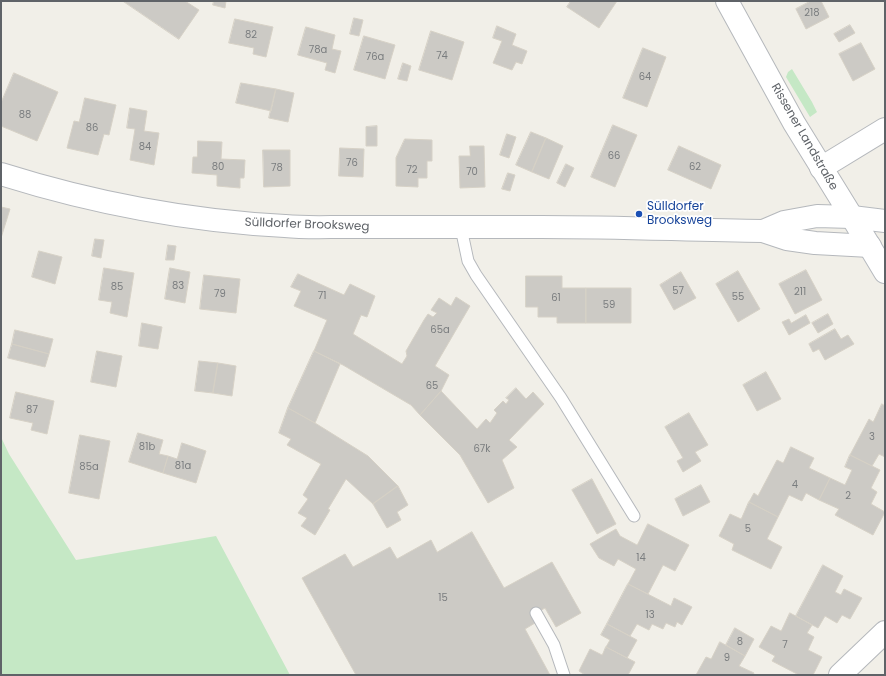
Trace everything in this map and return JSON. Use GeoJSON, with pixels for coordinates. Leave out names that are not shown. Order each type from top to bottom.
{"type":"FeatureCollection","features":[{"type":"Feature","properties":{"kind":"street","name":"Rissener Landstraße"},"geometry":{"type":"LineString","coordinates":[[727,1],[794,123],[821,168],[852,217],[878,248],[885,272]]}},
{"type":"Feature","properties":{"kind":"street"},"geometry":{"type":"LineString","coordinates":[[821,168],[885,129]]}},
{"type":"Feature","properties":{"kind":"street","name":"Sülldorfer Brooksweg"},"geometry":{"type":"LineString","coordinates":[[1,174],[46,188],[88,198],[201,218],[287,227],[521,227],[763,231],[787,239],[815,243],[878,248]]}},
{"type":"Feature","properties":{"kind":"street","name":"Sülldorfer Brooksweg"},"geometry":{"type":"LineString","coordinates":[[763,231],[784,222],[817,216],[852,217],[885,221]]}},
{"type":"Feature","properties":{"kind":"street"},"geometry":{"type":"LineString","coordinates":[[840,675],[885,632]]}},
{"type":"Feature","properties":{"kind":"lane"},"geometry":{"type":"LineString","coordinates":[[461,228],[468,261],[560,398],[634,516]]}},
{"type":"Feature","properties":{"kind":"lane"},"geometry":{"type":"LineString","coordinates":[[536,613],[554,645],[564,675]]}},
{"type":"Feature","properties":{"kind":"green space"},"geometry":{"type":"Polygon","coordinates":[[[792,69],[817,112],[810,117],[786,77],[788,72],[792,69]]]}},
{"type":"Feature","properties":{"kind":"green space"},"geometry":{"type":"Polygon","coordinates":[[[1,437],[9,454],[76,560],[216,536],[290,675],[1,675],[1,437]]]}},
{"type":"Feature","properties":{"kind":"building"},"geometry":{"type":"Polygon","coordinates":[[[123,1],[185,1],[199,10],[179,39],[123,1]]]}},
{"type":"Feature","properties":{"kind":"building"},"geometry":{"type":"Polygon","coordinates":[[[214,1],[226,1],[225,8],[213,5],[214,1]]]}},
{"type":"Feature","properties":{"kind":"building"},"geometry":{"type":"Polygon","coordinates":[[[571,1],[617,1],[599,28],[567,7],[571,1]]]}},
{"type":"Feature","properties":{"kind":"building"},"geometry":{"type":"Polygon","coordinates":[[[811,1],[821,1],[829,17],[806,29],[796,9],[811,1]]]}},
{"type":"Feature","properties":{"kind":"building"},"geometry":{"type":"Polygon","coordinates":[[[354,18],[363,20],[359,36],[350,34],[354,18]]]}},
{"type":"Feature","properties":{"kind":"building"},"geometry":{"type":"Polygon","coordinates":[[[235,19],[273,27],[266,57],[253,54],[254,48],[229,43],[235,19]]]}},
{"type":"Feature","properties":{"kind":"building"},"geometry":{"type":"Polygon","coordinates":[[[850,25],[855,33],[839,42],[834,34],[850,25]]]}},
{"type":"Feature","properties":{"kind":"building"},"geometry":{"type":"Polygon","coordinates":[[[497,26],[516,34],[512,45],[527,51],[522,64],[516,62],[512,70],[493,63],[502,41],[493,38],[497,26]]]}},
{"type":"Feature","properties":{"kind":"building"},"geometry":{"type":"Polygon","coordinates":[[[306,27],[335,35],[332,49],[341,51],[335,73],[325,70],[327,63],[298,55],[306,27]]]}},
{"type":"Feature","properties":{"kind":"building"},"geometry":{"type":"Polygon","coordinates":[[[431,31],[464,42],[452,80],[419,70],[431,31]]]}},
{"type":"Feature","properties":{"kind":"building"},"geometry":{"type":"Polygon","coordinates":[[[364,36],[395,45],[385,79],[354,70],[364,36]]]}},
{"type":"Feature","properties":{"kind":"building"},"geometry":{"type":"Polygon","coordinates":[[[861,43],[875,69],[853,81],[839,54],[861,43]]]}},
{"type":"Feature","properties":{"kind":"building"},"geometry":{"type":"Polygon","coordinates":[[[643,48],[666,57],[647,107],[623,98],[643,48]]]}},
{"type":"Feature","properties":{"kind":"building"},"geometry":{"type":"Polygon","coordinates":[[[403,63],[411,66],[407,81],[398,79],[403,63]]]}},
{"type":"Feature","properties":{"kind":"building"},"geometry":{"type":"Polygon","coordinates":[[[14,73],[58,92],[37,141],[1,126],[1,103],[14,73]]]}},
{"type":"Feature","properties":{"kind":"building"},"geometry":{"type":"Polygon","coordinates":[[[241,83],[276,89],[271,111],[236,103],[241,83]]]}},
{"type":"Feature","properties":{"kind":"building"},"geometry":{"type":"Polygon","coordinates":[[[276,89],[294,93],[288,122],[269,118],[276,89]]]}},
{"type":"Feature","properties":{"kind":"building"},"geometry":{"type":"Polygon","coordinates":[[[85,98],[116,105],[109,135],[104,134],[98,155],[67,148],[74,121],[79,122],[85,98]]]}},
{"type":"Feature","properties":{"kind":"building"},"geometry":{"type":"Polygon","coordinates":[[[130,108],[147,111],[144,131],[159,133],[154,165],[130,160],[135,129],[127,128],[130,108]]]}},
{"type":"Feature","properties":{"kind":"building"},"geometry":{"type":"Polygon","coordinates":[[[613,125],[637,135],[615,187],[591,177],[613,125]]]}},
{"type":"Feature","properties":{"kind":"building"},"geometry":{"type":"Polygon","coordinates":[[[377,126],[377,146],[366,146],[366,127],[377,126]]]}},
{"type":"Feature","properties":{"kind":"building"},"geometry":{"type":"Polygon","coordinates":[[[531,132],[546,138],[532,172],[516,165],[531,132]]]}},
{"type":"Feature","properties":{"kind":"building"},"geometry":{"type":"Polygon","coordinates":[[[507,134],[516,137],[509,158],[500,155],[507,134]]]}},
{"type":"Feature","properties":{"kind":"building"},"geometry":{"type":"Polygon","coordinates":[[[546,138],[563,146],[549,179],[532,172],[546,138]]]}},
{"type":"Feature","properties":{"kind":"building"},"geometry":{"type":"Polygon","coordinates":[[[405,139],[432,140],[432,161],[427,161],[427,178],[418,178],[418,187],[396,186],[396,158],[405,139]]]}},
{"type":"Feature","properties":{"kind":"building"},"geometry":{"type":"Polygon","coordinates":[[[198,141],[222,142],[221,159],[245,160],[244,178],[240,178],[240,188],[217,186],[217,175],[192,173],[193,157],[197,157],[198,141]]]}},
{"type":"Feature","properties":{"kind":"building"},"geometry":{"type":"Polygon","coordinates":[[[470,146],[484,146],[485,187],[460,188],[459,156],[470,156],[470,146]]]}},
{"type":"Feature","properties":{"kind":"building"},"geometry":{"type":"Polygon","coordinates":[[[679,146],[721,165],[711,189],[668,170],[679,146]]]}},
{"type":"Feature","properties":{"kind":"building"},"geometry":{"type":"Polygon","coordinates":[[[340,148],[364,149],[363,177],[339,176],[340,148]]]}},
{"type":"Feature","properties":{"kind":"building"},"geometry":{"type":"Polygon","coordinates":[[[263,150],[290,150],[290,186],[264,187],[263,150]]]}},
{"type":"Feature","properties":{"kind":"building"},"geometry":{"type":"Polygon","coordinates":[[[566,164],[574,168],[565,187],[557,183],[566,164]]]}},
{"type":"Feature","properties":{"kind":"building"},"geometry":{"type":"Polygon","coordinates":[[[508,173],[515,175],[510,191],[502,189],[508,173]]]}},
{"type":"Feature","properties":{"kind":"building"},"geometry":{"type":"Polygon","coordinates":[[[1,207],[10,209],[1,238],[1,207]]]}},
{"type":"Feature","properties":{"kind":"building"},"geometry":{"type":"Polygon","coordinates":[[[95,239],[104,240],[101,258],[92,256],[95,239]]]}},
{"type":"Feature","properties":{"kind":"building"},"geometry":{"type":"Polygon","coordinates":[[[168,245],[176,246],[174,260],[166,260],[168,245]]]}},
{"type":"Feature","properties":{"kind":"building"},"geometry":{"type":"Polygon","coordinates":[[[39,251],[62,257],[55,284],[32,277],[39,251]]]}},
{"type":"Feature","properties":{"kind":"building"},"geometry":{"type":"Polygon","coordinates":[[[104,268],[134,273],[127,317],[110,313],[112,302],[99,300],[104,268]]]}},
{"type":"Feature","properties":{"kind":"building"},"geometry":{"type":"Polygon","coordinates":[[[170,268],[190,272],[185,303],[165,299],[170,268]]]}},
{"type":"Feature","properties":{"kind":"building"},"geometry":{"type":"Polygon","coordinates":[[[806,270],[822,300],[795,314],[779,284],[806,270]]]}},
{"type":"Feature","properties":{"kind":"building"},"geometry":{"type":"Polygon","coordinates":[[[738,271],[760,309],[738,322],[716,284],[738,271]]]}},
{"type":"Feature","properties":{"kind":"building"},"geometry":{"type":"Polygon","coordinates":[[[681,272],[696,298],[674,310],[660,285],[681,272]]]}},
{"type":"Feature","properties":{"kind":"building"},"geometry":{"type":"Polygon","coordinates":[[[298,274],[344,295],[350,284],[375,296],[367,317],[361,315],[353,334],[402,364],[407,356],[406,351],[428,314],[433,317],[437,313],[431,310],[439,298],[451,306],[456,297],[470,306],[435,366],[449,375],[441,391],[420,415],[411,405],[343,365],[314,351],[327,320],[294,306],[301,291],[291,287],[298,274]]]}},
{"type":"Feature","properties":{"kind":"building"},"geometry":{"type":"Polygon","coordinates":[[[204,275],[240,279],[236,313],[200,309],[204,275]]]}},
{"type":"Feature","properties":{"kind":"building"},"geometry":{"type":"Polygon","coordinates":[[[526,276],[562,276],[562,288],[586,288],[586,323],[557,323],[557,317],[538,317],[538,307],[526,307],[526,276]]]}},
{"type":"Feature","properties":{"kind":"building"},"geometry":{"type":"Polygon","coordinates":[[[586,288],[631,288],[631,323],[586,323],[586,288]]]}},
{"type":"Feature","properties":{"kind":"building"},"geometry":{"type":"Polygon","coordinates":[[[828,314],[833,324],[818,333],[812,323],[828,314]]]}},
{"type":"Feature","properties":{"kind":"building"},"geometry":{"type":"Polygon","coordinates":[[[806,315],[810,323],[789,335],[782,322],[789,319],[791,323],[806,315]]]}},
{"type":"Feature","properties":{"kind":"building"},"geometry":{"type":"Polygon","coordinates":[[[142,323],[162,327],[158,349],[139,346],[142,323]]]}},
{"type":"Feature","properties":{"kind":"building"},"geometry":{"type":"Polygon","coordinates":[[[835,329],[841,339],[848,335],[854,344],[825,360],[819,349],[813,352],[809,344],[835,329]]]}},
{"type":"Feature","properties":{"kind":"building"},"geometry":{"type":"Polygon","coordinates":[[[15,330],[53,339],[49,354],[12,344],[15,330]]]}},
{"type":"Feature","properties":{"kind":"building"},"geometry":{"type":"Polygon","coordinates":[[[12,344],[49,354],[45,367],[8,358],[12,344]]]}},
{"type":"Feature","properties":{"kind":"building"},"geometry":{"type":"Polygon","coordinates":[[[97,351],[122,356],[116,387],[91,382],[97,351]]]}},
{"type":"Feature","properties":{"kind":"building"},"geometry":{"type":"Polygon","coordinates":[[[314,351],[340,364],[315,423],[288,408],[314,351]]]}},
{"type":"Feature","properties":{"kind":"building"},"geometry":{"type":"Polygon","coordinates":[[[199,361],[218,363],[213,393],[195,391],[199,361]]]}},
{"type":"Feature","properties":{"kind":"building"},"geometry":{"type":"Polygon","coordinates":[[[218,363],[236,366],[232,396],[213,393],[218,363]]]}},
{"type":"Feature","properties":{"kind":"building"},"geometry":{"type":"Polygon","coordinates":[[[766,372],[781,399],[757,411],[743,385],[766,372]]]}},
{"type":"Feature","properties":{"kind":"building"},"geometry":{"type":"Polygon","coordinates":[[[516,388],[526,399],[533,392],[544,404],[509,440],[517,447],[502,460],[514,488],[488,503],[460,455],[420,415],[441,391],[477,429],[486,419],[490,423],[497,413],[494,410],[503,401],[506,404],[509,400],[506,398],[516,388]]]}},
{"type":"Feature","properties":{"kind":"building"},"geometry":{"type":"Polygon","coordinates":[[[16,392],[54,401],[47,434],[31,430],[33,423],[10,418],[16,392]]]}},
{"type":"Feature","properties":{"kind":"building"},"geometry":{"type":"Polygon","coordinates":[[[882,404],[885,406],[885,457],[879,454],[872,466],[850,455],[869,419],[873,422],[882,404]]]}},
{"type":"Feature","properties":{"kind":"building"},"geometry":{"type":"Polygon","coordinates":[[[288,408],[368,456],[398,486],[373,504],[346,479],[328,509],[330,510],[315,535],[301,526],[307,518],[298,513],[308,499],[303,495],[321,464],[287,445],[291,439],[279,433],[288,408]]]}},
{"type":"Feature","properties":{"kind":"building"},"geometry":{"type":"Polygon","coordinates":[[[689,413],[708,445],[695,452],[701,461],[683,472],[677,461],[683,458],[665,427],[689,413]]]}},
{"type":"Feature","properties":{"kind":"building"},"geometry":{"type":"Polygon","coordinates":[[[138,433],[163,440],[159,454],[168,456],[163,473],[129,462],[138,433]]]}},
{"type":"Feature","properties":{"kind":"building"},"geometry":{"type":"Polygon","coordinates":[[[80,435],[110,441],[99,499],[69,493],[80,435]]]}},
{"type":"Feature","properties":{"kind":"building"},"geometry":{"type":"Polygon","coordinates":[[[182,443],[206,451],[196,483],[163,473],[168,456],[177,459],[182,443]]]}},
{"type":"Feature","properties":{"kind":"building"},"geometry":{"type":"Polygon","coordinates":[[[791,447],[814,458],[809,468],[830,478],[819,500],[806,493],[802,501],[789,495],[778,517],[749,502],[754,493],[758,496],[777,460],[783,463],[791,447]]]}},
{"type":"Feature","properties":{"kind":"building"},"geometry":{"type":"Polygon","coordinates":[[[850,455],[880,470],[871,488],[877,492],[871,504],[885,512],[873,535],[835,515],[839,509],[819,500],[830,478],[845,485],[852,470],[845,467],[850,455]]]}},
{"type":"Feature","properties":{"kind":"building"},"geometry":{"type":"Polygon","coordinates":[[[592,479],[616,524],[597,534],[572,490],[592,479]]]}},
{"type":"Feature","properties":{"kind":"building"},"geometry":{"type":"Polygon","coordinates":[[[701,485],[710,502],[683,516],[675,499],[701,485]]]}},
{"type":"Feature","properties":{"kind":"building"},"geometry":{"type":"Polygon","coordinates":[[[398,486],[408,505],[397,512],[401,520],[387,528],[373,504],[398,486]]]}},
{"type":"Feature","properties":{"kind":"building"},"geometry":{"type":"Polygon","coordinates":[[[749,502],[778,517],[767,539],[782,547],[771,569],[732,550],[734,544],[719,536],[730,514],[741,519],[749,502]]]}},
{"type":"Feature","properties":{"kind":"building"},"geometry":{"type":"Polygon","coordinates":[[[648,524],[689,545],[675,571],[663,565],[648,594],[628,584],[636,569],[618,559],[614,566],[599,558],[590,544],[616,529],[620,536],[637,545],[648,524]]]}},
{"type":"Feature","properties":{"kind":"building"},"geometry":{"type":"Polygon","coordinates":[[[472,532],[504,588],[552,562],[581,613],[556,627],[545,608],[531,616],[535,623],[525,629],[550,675],[356,675],[302,578],[345,554],[353,567],[390,547],[397,559],[431,540],[437,552],[472,532]]]}},
{"type":"Feature","properties":{"kind":"building"},"geometry":{"type":"Polygon","coordinates":[[[823,565],[843,576],[835,592],[841,595],[844,589],[862,598],[850,619],[842,615],[837,623],[825,616],[818,628],[796,616],[823,565]]]}},
{"type":"Feature","properties":{"kind":"building"},"geometry":{"type":"Polygon","coordinates":[[[628,584],[671,606],[674,598],[692,607],[682,625],[677,622],[675,627],[666,623],[663,629],[652,624],[649,630],[637,624],[630,636],[607,624],[628,584]]]}},
{"type":"Feature","properties":{"kind":"building"},"geometry":{"type":"Polygon","coordinates":[[[790,613],[812,625],[807,633],[814,637],[808,650],[822,657],[813,675],[799,675],[772,661],[775,656],[759,647],[771,626],[781,631],[790,613]]]}},
{"type":"Feature","properties":{"kind":"building"},"geometry":{"type":"Polygon","coordinates":[[[607,624],[637,640],[627,658],[606,647],[610,640],[601,635],[607,624]]]}},
{"type":"Feature","properties":{"kind":"building"},"geometry":{"type":"Polygon","coordinates":[[[735,628],[754,639],[745,656],[726,645],[735,628]]]}},
{"type":"Feature","properties":{"kind":"building"},"geometry":{"type":"Polygon","coordinates":[[[720,642],[745,656],[739,666],[754,673],[753,675],[696,675],[706,657],[711,659],[720,642]]]}},
{"type":"Feature","properties":{"kind":"building"},"geometry":{"type":"Polygon","coordinates":[[[606,647],[635,662],[628,675],[585,675],[579,671],[590,649],[602,655],[606,647]]]}},
{"type":"Feature","properties":{"kind":"place","name":"Sülldorfer Brooksweg"},"geometry":{"type":"Point","coordinates":[639,214]}}]}
